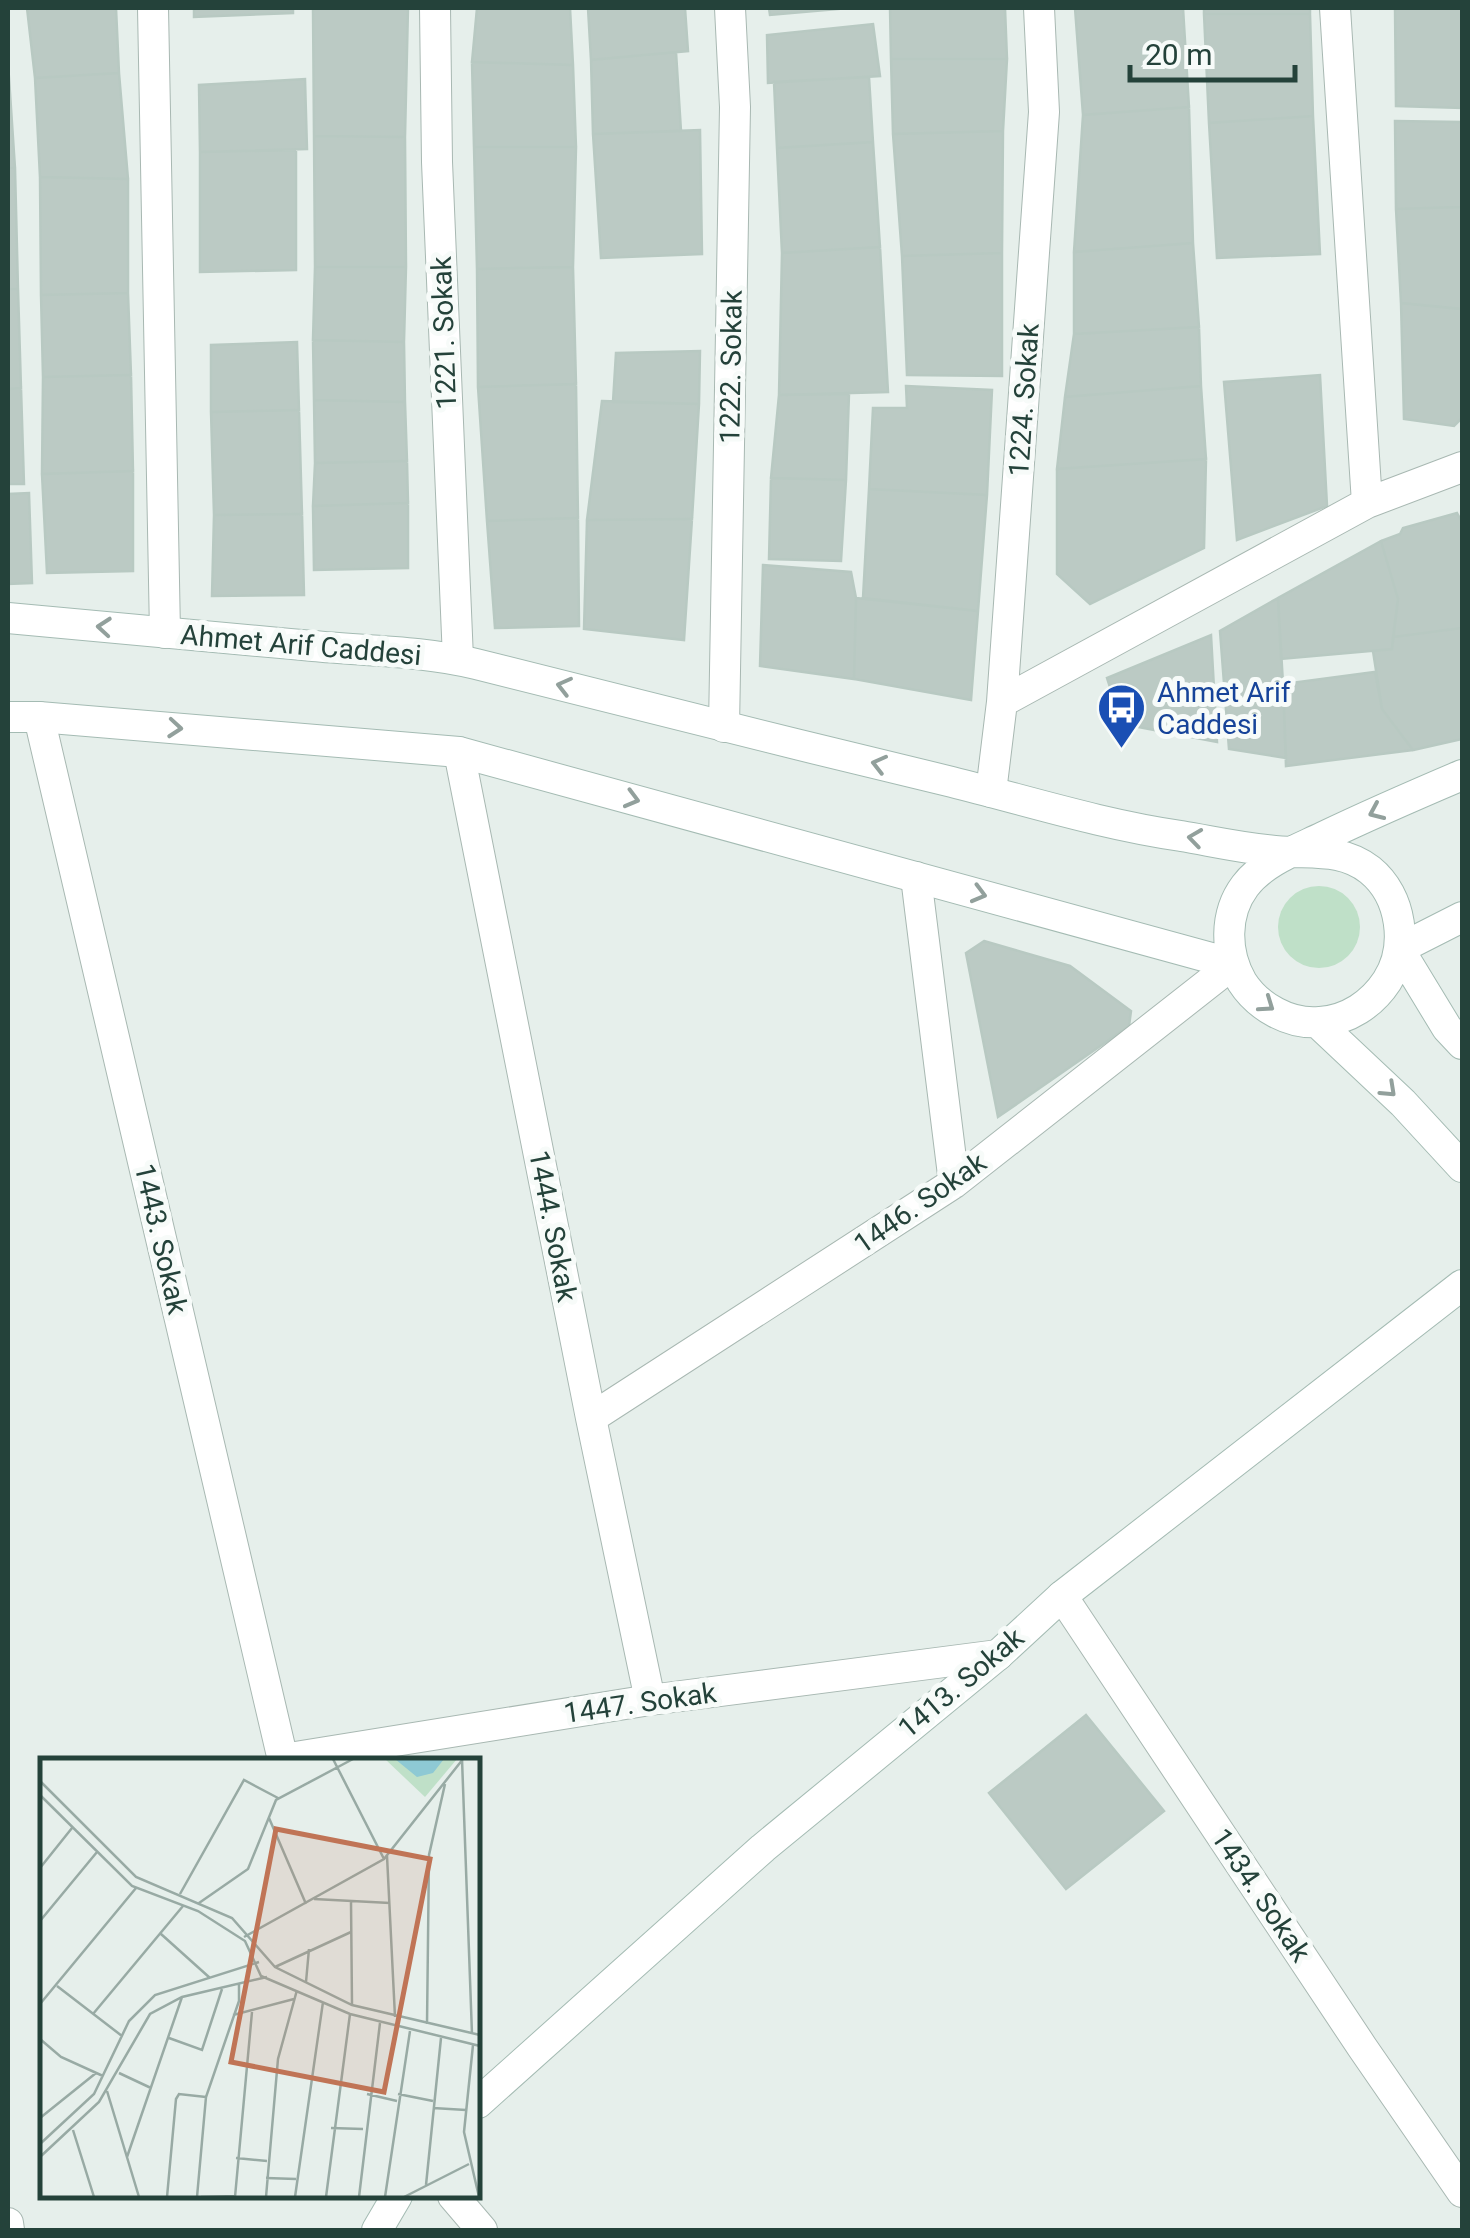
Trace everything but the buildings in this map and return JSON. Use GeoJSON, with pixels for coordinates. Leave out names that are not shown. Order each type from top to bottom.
{"type":"FeatureCollection","features":[{"type":"Feature","properties":{"kind":"street"},"geometry":{"type":"LineString","coordinates":[[153,8],[165,632]]}},
{"type":"Feature","properties":{"kind":"street","name":"1221. Sokak"},"geometry":{"type":"LineString","coordinates":[[435,8],[437,162],[458,659]]}},
{"type":"Feature","properties":{"kind":"street","name":"1222. Sokak"},"geometry":{"type":"LineString","coordinates":[[724,726],[736,108],[730,8]]}},
{"type":"Feature","properties":{"kind":"street","name":"1224. Sokak"},"geometry":{"type":"LineString","coordinates":[[991,792],[1002,702],[1044,112],[1039,8]]}},
{"type":"Feature","properties":{"kind":"street"},"geometry":{"type":"LineString","coordinates":[[1335,8],[1367,503]]}},
{"type":"Feature","properties":{"kind":"street"},"geometry":{"type":"LineString","coordinates":[[1002,702],[1367,503],[1462,467]]}},
{"type":"Feature","properties":{"kind":"street","name":"Ahmet Arif Caddesi"},"geometry":{"type":"LineString","coordinates":[[8,618],[458,659],[1153,832],[1344,856],[1370,870],[1389,892],[1400,920],[1400,950]]}},
{"type":"Feature","properties":{"kind":"street"},"geometry":{"type":"LineString","coordinates":[[8,716],[459,752],[1233,964]]}},
{"type":"Feature","properties":{"kind":"street","name":"1443. Sokak"},"geometry":{"type":"LineString","coordinates":[[39,717],[283,1758]]}},
{"type":"Feature","properties":{"kind":"street","name":"1444. Sokak"},"geometry":{"type":"LineString","coordinates":[[459,752],[590,1418],[650,1700]]}},
{"type":"Feature","properties":{"kind":"street"},"geometry":{"type":"LineString","coordinates":[[1462,775],[1262,868],[1244,887],[1232,912],[1228,938],[1233,964],[1246,988],[1266,1007],[1291,1019],[1318,1022],[1347,1016],[1372,1001],[1390,978],[1400,950],[1462,918]]}},
{"type":"Feature","properties":{"kind":"street"},"geometry":{"type":"LineString","coordinates":[[916,876],[954,1183]]}},
{"type":"Feature","properties":{"kind":"street"},"geometry":{"type":"LineString","coordinates":[[1400,950],[1447,1028],[1462,1044]]}},
{"type":"Feature","properties":{"kind":"street","name":"1446. Sokak"},"geometry":{"type":"LineString","coordinates":[[590,1418],[954,1183],[1233,964]]}},
{"type":"Feature","properties":{"kind":"street"},"geometry":{"type":"LineString","coordinates":[[1318,1022],[1462,1167]]}},
{"type":"Feature","properties":{"kind":"street","name":"1413. Sokak"},"geometry":{"type":"LineString","coordinates":[[480,2101],[763,1848],[998,1655],[1062,1596],[1462,1286]]}},
{"type":"Feature","properties":{"kind":"street","name":"1434. Sokak"},"geometry":{"type":"LineString","coordinates":[[1062,1596],[1462,2192]]}},
{"type":"Feature","properties":{"kind":"street","name":"1447. Sokak"},"geometry":{"type":"LineString","coordinates":[[295,1758],[650,1700],[998,1655]]}},
{"type":"Feature","properties":{"kind":"street"},"geometry":{"type":"LineString","coordinates":[[378,2230],[396,2198]]}},
{"type":"Feature","properties":{"kind":"street"},"geometry":{"type":"LineString","coordinates":[[455,2198],[482,2230]]}},
{"type":"Feature","properties":{"kind":"street"},"geometry":{"type":"LineString","coordinates":[[8,2223],[9,2230]]}},
{"type":"Feature","properties":{"kind":"green space"},"geometry":{"type":"Polygon","coordinates":[[[1319,886],[1348,898],[1360,927],[1348,956],[1319,968],[1290,956],[1278,927],[1290,898],[1319,886]]]}},
{"type":"Feature","properties":{"kind":"place","name":"Ahmet Arif Caddesi"},"geometry":{"type":"Point","coordinates":[1122,750]}}]}
